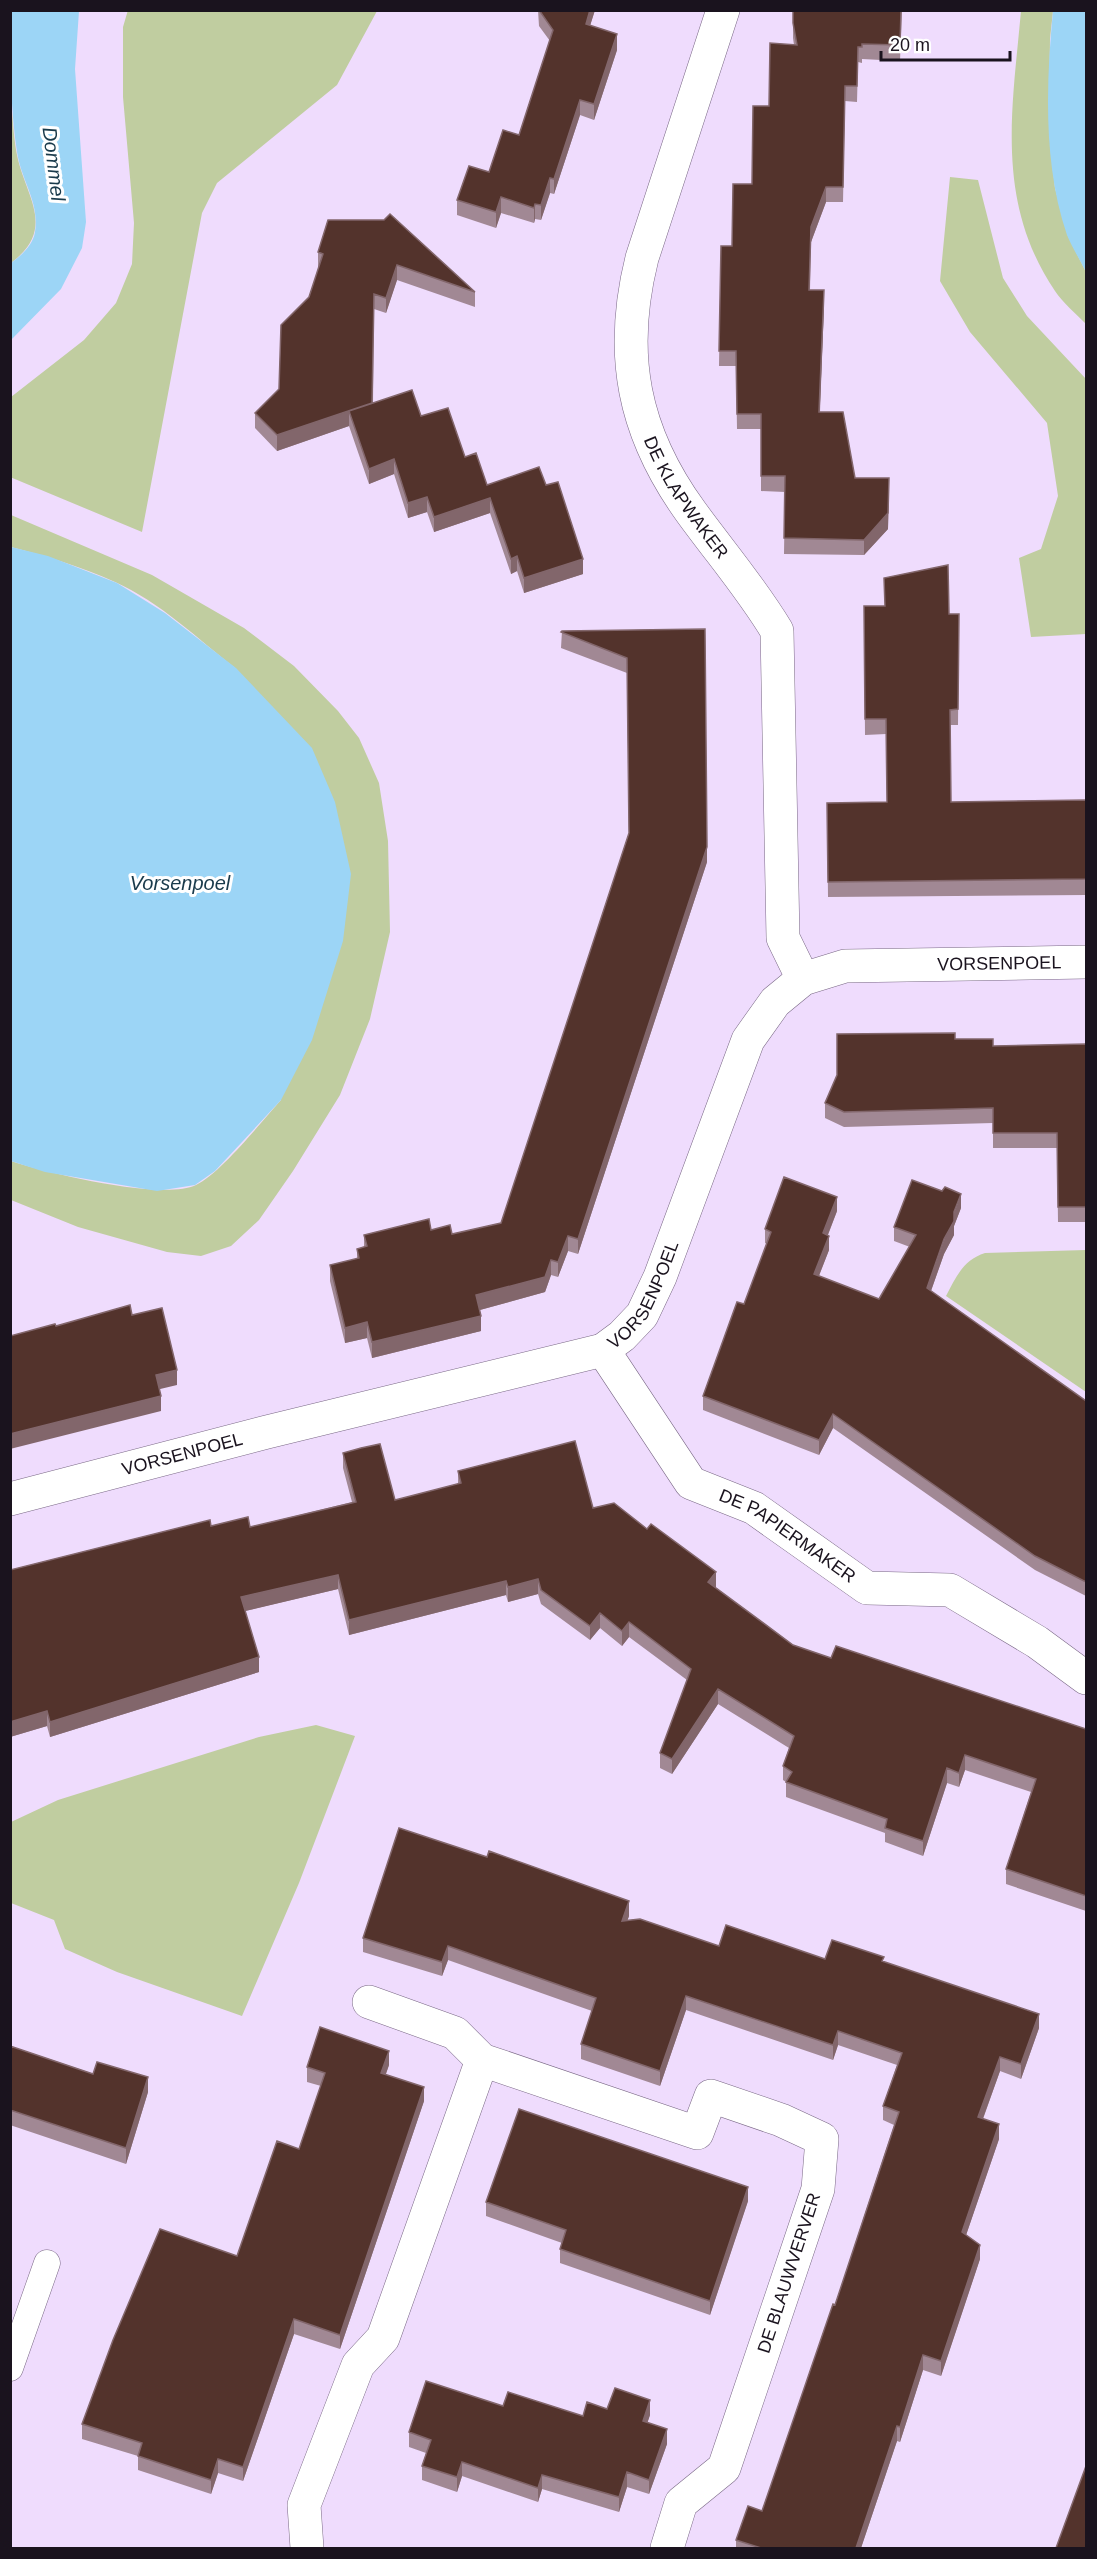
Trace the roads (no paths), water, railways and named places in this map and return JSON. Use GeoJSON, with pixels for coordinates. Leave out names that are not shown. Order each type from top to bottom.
{"type":"FeatureCollection","features":[{"type":"Feature","properties":{"kind":"street","name":"DE KLAPWAKER"},"geometry":{"type":"LineString","coordinates":[[723,10],[642,258],[633,294],[629,341],[631,366],[643,424],[661,464],[690,510],[759,602],[777,631],[783,938],[803,979]]}},
{"type":"Feature","properties":{"kind":"street","name":"VORSENPOEL"},"geometry":{"type":"LineString","coordinates":[[10,1498],[267,1432],[603,1350],[622,1336],[642,1315],[660,1277],[748,1040],[775,1002],[803,979],[846,966],[1086,962]]}},
{"type":"Feature","properties":{"kind":"street","name":"DE PAPIERMAKER"},"geometry":{"type":"LineString","coordinates":[[603,1350],[691,1483],[754,1508],[867,1588],[950,1590],[1037,1642],[1086,1678]]}},
{"type":"Feature","properties":{"kind":"street","name":"DE BLAUWVERVER"},"geometry":{"type":"LineString","coordinates":[[369,2002],[455,2033],[482,2060],[697,2133],[711,2096],[781,2120],[822,2139],[818,2189],[724,2468],[681,2503],[667,2548]]}},
{"type":"Feature","properties":{"kind":"street"},"geometry":{"type":"LineString","coordinates":[[307,2548],[304,2505],[358,2365],[382,2338],[482,2060]]}},
{"type":"Feature","properties":{"kind":"lane"},"geometry":{"type":"LineString","coordinates":[[10,2368],[47,2264]]}},
{"type":"Feature","properties":{"kind":"water","name":"Dommel"},"geometry":{"type":"Polygon","coordinates":[[[11,10],[79,11],[75,69],[86,222],[82,248],[61,289],[11,340],[11,263],[32,241],[36,221],[33,201],[17,152],[11,81],[11,10]]]}},
{"type":"Feature","properties":{"kind":"water"},"geometry":{"type":"Polygon","coordinates":[[[1053,11],[1086,11],[1086,272],[1067,235],[1059,208],[1050,152],[1048,95],[1053,11]]]}},
{"type":"Feature","properties":{"kind":"water","name":"Vorsenpoel"},"geometry":{"type":"Polygon","coordinates":[[[11,547],[48,556],[117,583],[165,613],[236,668],[312,748],[335,802],[351,874],[343,941],[312,1040],[281,1100],[215,1171],[195,1185],[157,1191],[45,1172],[11,1161],[11,547]]]}}]}
